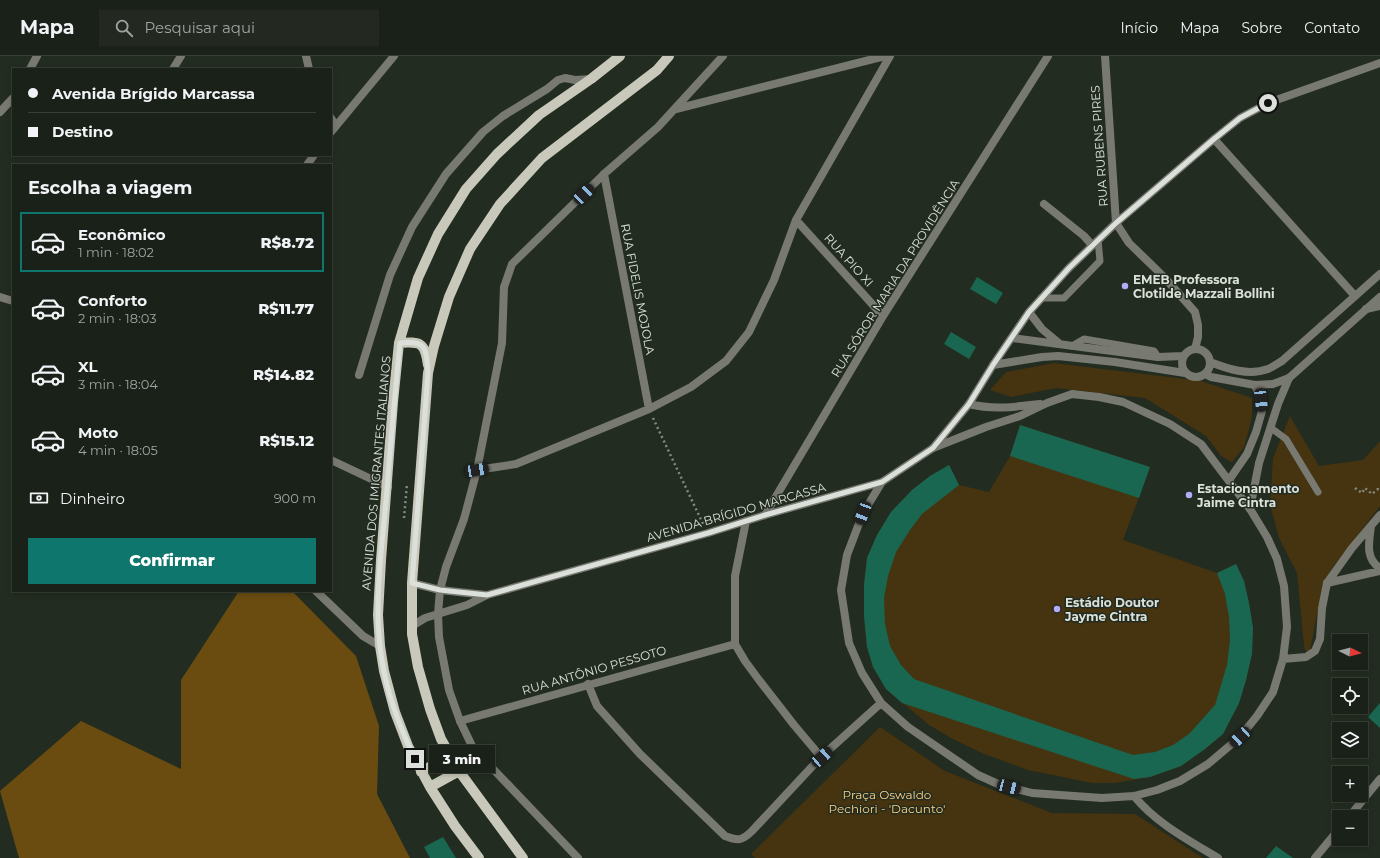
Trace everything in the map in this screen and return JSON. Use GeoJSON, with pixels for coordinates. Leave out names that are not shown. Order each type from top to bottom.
{"type":"FeatureCollection","features":[{"type":"Feature","properties":{"kind":"main road","name":"AVENIDA DOS IMIGRANTES ITALIANOS"},"geometry":{"type":"LineString","coordinates":[[479,858],[455,826],[430,787],[408,746],[384,672],[380,646],[378,615],[381,560],[388,487],[393,402],[400,343],[418,278],[438,234],[466,189],[497,154],[539,115],[591,80],[620,56]]}},
{"type":"Feature","properties":{"kind":"main road"},"geometry":{"type":"LineString","coordinates":[[428,373],[434,346],[449,297],[470,249],[500,204],[542,158],[657,70],[669,56]]}},
{"type":"Feature","properties":{"kind":"main road"},"geometry":{"type":"LineString","coordinates":[[400,343],[417,342],[423,346],[427,356],[428,373],[412,583],[412,634],[418,667],[430,709],[441,739],[459,771],[522,858]]}},
{"type":"Feature","properties":{"kind":"main road"},"geometry":{"type":"LineString","coordinates":[[421,772],[450,755]]}},
{"type":"Feature","properties":{"kind":"main road"},"geometry":{"type":"LineString","coordinates":[[430,787],[459,771]]}},
{"type":"Feature","properties":{"kind":"street"},"geometry":{"type":"LineString","coordinates":[[31,68],[37,56]]}},
{"type":"Feature","properties":{"kind":"street"},"geometry":{"type":"LineString","coordinates":[[174,68],[181,56]]}},
{"type":"Feature","properties":{"kind":"street"},"geometry":{"type":"LineString","coordinates":[[306,56],[310,68]]}},
{"type":"Feature","properties":{"kind":"street"},"geometry":{"type":"LineString","coordinates":[[333,129],[394,56]]}},
{"type":"Feature","properties":{"kind":"street"},"geometry":{"type":"LineString","coordinates":[[578,858],[473,748],[460,720],[449,690],[439,637],[438,614],[440,590],[446,567],[464,519],[477,470],[502,343],[504,287],[512,264],[604,174],[658,127],[723,56]]}},
{"type":"Feature","properties":{"kind":"street"},"geometry":{"type":"LineString","coordinates":[[675,109],[885,56]]}},
{"type":"Feature","properties":{"kind":"street"},"geometry":{"type":"LineString","coordinates":[[477,470],[516,464],[649,409],[691,387],[726,361],[749,332],[774,280],[796,220],[890,56]]}},
{"type":"Feature","properties":{"kind":"street","name":"RUA SÓROR MARIA DA PROVIDÊNCIA"},"geometry":{"type":"LineString","coordinates":[[765,515],[883,316],[1048,56]]}},
{"type":"Feature","properties":{"kind":"street","name":"RUA RUBENS PIRES"},"geometry":{"type":"LineString","coordinates":[[1105,56],[1116,223],[1129,243],[1164,277],[1195,312],[1198,325],[1198,337],[1195,349]]}},
{"type":"Feature","properties":{"kind":"street","name":"AVENIDA BRÍGIDO MARCASSA"},"geometry":{"type":"LineString","coordinates":[[412,626],[424,618],[467,605],[487,595],[882,482],[933,448],[969,404],[993,365],[1029,312],[1069,268],[1116,223],[1214,139],[1240,118],[1268,103],[1380,63]]}},
{"type":"Feature","properties":{"kind":"street"},"geometry":{"type":"LineString","coordinates":[[359,375],[390,275],[412,227],[446,174],[470,146],[503,116],[547,89],[558,80],[565,78],[575,80],[591,80]]}},
{"type":"Feature","properties":{"kind":"street"},"geometry":{"type":"LineString","coordinates":[[0,112],[12,99]]}},
{"type":"Feature","properties":{"kind":"street"},"geometry":{"type":"LineString","coordinates":[[1214,139],[1355,296]]}},
{"type":"Feature","properties":{"kind":"street","name":"RUA FIDELIS MOJOLA"},"geometry":{"type":"LineString","coordinates":[[604,174],[649,409]]}},
{"type":"Feature","properties":{"kind":"street"},"geometry":{"type":"LineString","coordinates":[[1044,204],[1084,236],[1095,242]]}},
{"type":"Feature","properties":{"kind":"street","name":"RUA PIO XI"},"geometry":{"type":"LineString","coordinates":[[796,220],[883,316]]}},
{"type":"Feature","properties":{"kind":"street"},"geometry":{"type":"LineString","coordinates":[[1210,362],[1227,369],[1257,372],[1270,369],[1282,361],[1380,274]]}},
{"type":"Feature","properties":{"kind":"street"},"geometry":{"type":"LineString","coordinates":[[0,296],[12,301]]}},
{"type":"Feature","properties":{"kind":"street"},"geometry":{"type":"LineString","coordinates":[[1205,374],[1211,377],[1255,385],[1273,384],[1289,378],[1380,297]]}},
{"type":"Feature","properties":{"kind":"street"},"geometry":{"type":"LineString","coordinates":[[1365,309],[1380,306]]}},
{"type":"Feature","properties":{"kind":"street"},"geometry":{"type":"LineString","coordinates":[[1029,312],[1042,329],[1061,344]]}},
{"type":"Feature","properties":{"kind":"street"},"geometry":{"type":"LineString","coordinates":[[1012,338],[1158,357],[1183,356]]}},
{"type":"Feature","properties":{"kind":"street"},"geometry":{"type":"LineString","coordinates":[[993,365],[1058,356],[1115,362],[1185,373],[1193,377],[1197,377],[1205,374],[1208,370],[1210,362],[1207,354],[1195,349],[1187,352],[1183,356],[1182,365],[1185,373]]}},
{"type":"Feature","properties":{"kind":"street"},"geometry":{"type":"LineString","coordinates":[[1250,509],[1259,463],[1278,404],[1289,378]]}},
{"type":"Feature","properties":{"kind":"street"},"geometry":{"type":"LineString","coordinates":[[1229,480],[1247,454],[1256,432],[1262,411],[1261,400],[1255,385]]}},
{"type":"Feature","properties":{"kind":"street"},"geometry":{"type":"LineString","coordinates":[[882,482],[863,513],[847,555],[841,590],[849,643],[862,673],[881,703],[908,727],[978,775],[998,784],[1032,793],[1102,798],[1134,796],[1157,790],[1180,781],[1208,764],[1235,742],[1257,716],[1272,692],[1283,659],[1287,627],[1284,586],[1277,559],[1267,537],[1250,509],[1201,444],[1170,424],[1123,402],[1100,397],[1072,394],[1047,403],[1020,416],[986,427],[933,448]]}},
{"type":"Feature","properties":{"kind":"street"},"geometry":{"type":"LineString","coordinates":[[969,404],[983,407],[1005,408],[1047,403]]}},
{"type":"Feature","properties":{"kind":"street"},"geometry":{"type":"LineString","coordinates":[[332,460],[388,487]]}},
{"type":"Feature","properties":{"kind":"street"},"geometry":{"type":"LineString","coordinates":[[1283,659],[1306,657],[1315,651],[1320,639],[1322,608],[1327,583],[1352,548],[1380,515]]}},
{"type":"Feature","properties":{"kind":"street"},"geometry":{"type":"LineString","coordinates":[[746,521],[735,576],[736,644],[763,685],[794,725],[822,757]]}},
{"type":"Feature","properties":{"kind":"street"},"geometry":{"type":"LineString","coordinates":[[1371,526],[1368,550],[1371,559],[1380,570]]}},
{"type":"Feature","properties":{"kind":"street"},"geometry":{"type":"LineString","coordinates":[[1327,583],[1380,570]]}},
{"type":"Feature","properties":{"kind":"street","name":"AVENIDA BRÍGIDO MARCASSA"},"geometry":{"type":"LineString","coordinates":[[412,583],[440,590],[487,595]]}},
{"type":"Feature","properties":{"kind":"street"},"geometry":{"type":"LineString","coordinates":[[317,592],[363,636],[380,646]]}},
{"type":"Feature","properties":{"kind":"street","name":"RUA ANTÔNIO PESSOTO"},"geometry":{"type":"LineString","coordinates":[[460,720],[736,644]]}},
{"type":"Feature","properties":{"kind":"street"},"geometry":{"type":"LineString","coordinates":[[588,684],[597,706],[640,754],[725,836],[735,840],[745,838],[822,757],[881,703]]}},
{"type":"Feature","properties":{"kind":"street"},"geometry":{"type":"LineString","coordinates":[[1355,810],[1380,779]]}},
{"type":"Feature","properties":{"kind":"street"},"geometry":{"type":"LineString","coordinates":[[1134,796],[1144,808],[1182,837],[1218,858]]}},
{"type":"Feature","properties":{"kind":"street"},"geometry":{"type":"LineString","coordinates":[[1315,858],[1332,837]]}},
{"type":"Feature","properties":{"kind":"lane"},"geometry":{"type":"LineString","coordinates":[[1041,298],[1064,298],[1100,261],[1095,242]]}},
{"type":"Feature","properties":{"kind":"lane"},"geometry":{"type":"LineString","coordinates":[[1271,428],[1286,439],[1318,492]]}},
{"type":"Feature","properties":{"kind":"path"},"geometry":{"type":"LineString","coordinates":[[649,409],[708,533]]}},
{"type":"Feature","properties":{"kind":"path"},"geometry":{"type":"LineString","coordinates":[[1355,488],[1362,493],[1365,488],[1372,494],[1378,489],[1380,491]]}},
{"type":"Feature","properties":{"kind":"green space"},"geometry":{"type":"Polygon","coordinates":[[[1054,363],[1201,381],[1252,398],[1252,416],[1244,447],[1232,462],[1221,456],[1206,436],[1145,398],[1056,388],[1011,397],[990,390],[1006,372],[1054,363]]]}},
{"type":"Feature","properties":{"kind":"green space"},"geometry":{"type":"Polygon","coordinates":[[[1290,416],[1319,466],[1363,460],[1380,441],[1380,506],[1332,568],[1323,583],[1310,650],[1308,652],[1305,650],[1304,645],[1297,573],[1279,538],[1270,504],[1273,458],[1290,416]]]}},
{"type":"Feature","properties":{"kind":"green space","name":"Estádio Doutor Jayme Cintra"},"geometry":{"type":"Polygon","coordinates":[[[1020,425],[1150,467],[1123,540],[1217,573],[1236,564],[1244,581],[1253,628],[1252,654],[1246,680],[1239,703],[1223,734],[1181,766],[1150,777],[1114,783],[1092,783],[1028,770],[984,754],[951,738],[929,725],[886,689],[867,647],[864,616],[864,585],[867,558],[877,535],[891,512],[912,490],[930,476],[949,465],[959,485],[989,492],[1010,456],[1020,425]]]}},
{"type":"Feature","properties":{"kind":"green space","name":"Praça Oswaldo Pechiori - 'Dacunto'"},"geometry":{"type":"Polygon","coordinates":[[[880,727],[945,771],[1052,813],[1135,814],[1203,858],[755,858],[751,854],[880,727]]]}},
{"type":"Feature","properties":{"kind":"shaded area"},"geometry":{"type":"Polygon","coordinates":[[[238,592],[293,592],[356,656],[379,726],[377,794],[410,858],[19,858],[0,791],[81,721],[181,769],[181,680],[238,592]]]}},
{"type":"Feature","properties":{"kind":"building"},"geometry":{"type":"Polygon","coordinates":[[[977,277],[1003,293],[996,304],[970,289],[977,277]]]}},
{"type":"Feature","properties":{"kind":"building"},"geometry":{"type":"Polygon","coordinates":[[[951,332],[976,347],[969,359],[944,344],[951,332]]]}},
{"type":"Feature","properties":{"kind":"building"},"geometry":{"type":"Polygon","coordinates":[[[1020,425],[1150,467],[1139,498],[1010,456],[1020,425]]]}},
{"type":"Feature","properties":{"kind":"building"},"geometry":{"type":"Polygon","coordinates":[[[949,465],[959,485],[922,514],[910,530],[896,552],[888,576],[884,598],[885,624],[890,646],[901,665],[914,679],[1133,755],[1155,752],[1173,745],[1189,734],[1215,705],[1227,665],[1230,640],[1229,617],[1225,594],[1217,573],[1236,564],[1244,581],[1249,603],[1253,628],[1252,654],[1239,703],[1223,734],[1181,766],[1150,777],[1134,779],[902,703],[886,689],[873,667],[867,647],[864,616],[864,585],[867,558],[877,535],[891,512],[912,490],[930,476],[949,465]]]}},
{"type":"Feature","properties":{"kind":"building"},"geometry":{"type":"Polygon","coordinates":[[[1380,703],[1380,728],[1368,717],[1380,703]]]}},
{"type":"Feature","properties":{"kind":"building"},"geometry":{"type":"Polygon","coordinates":[[[443,837],[456,858],[430,858],[424,847],[443,837]]]}},
{"type":"Feature","properties":{"kind":"building"},"geometry":{"type":"Polygon","coordinates":[[[1276,846],[1293,858],[1266,858],[1276,846]]]}},
{"type":"Feature","properties":{"kind":"place","name":"EMEB Professora Clotilde Mazzali Bollini"},"geometry":{"type":"Point","coordinates":[1125,286]}},
{"type":"Feature","properties":{"kind":"place","name":"Estacionamento Jaime Cintra"},"geometry":{"type":"Point","coordinates":[1189,495]}},
{"type":"Feature","properties":{"kind":"place","name":"Estádio Doutor Jayme Cintra"},"geometry":{"type":"Point","coordinates":[1057,609]}},
{"type":"Feature","properties":{"kind":"route"},"geometry":{"type":"LineString","coordinates":[[415,759],[408,746],[384,672],[380,646],[378,615],[393,402],[400,343],[417,342],[423,346],[427,356],[428,373],[412,583],[427,588],[487,595],[882,482],[933,448],[969,404],[993,365],[1029,312],[1069,268],[1116,223],[1214,139],[1240,118],[1268,103]]}}]}
